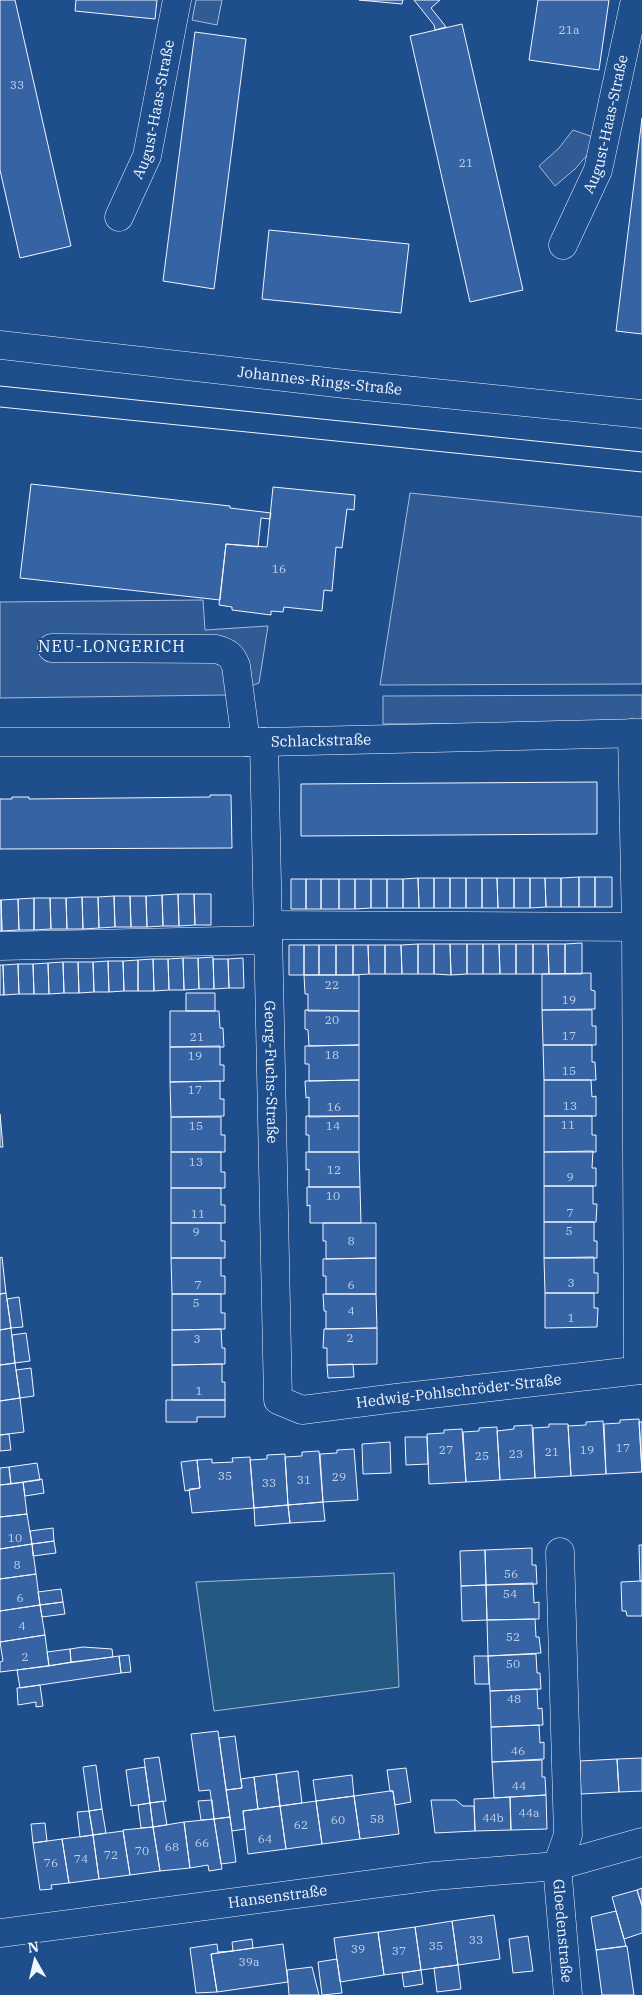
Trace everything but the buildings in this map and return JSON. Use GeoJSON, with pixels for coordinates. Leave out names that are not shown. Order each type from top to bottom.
{"type":"FeatureCollection","features":[{"type":"Feature","properties":{"kind":"street","name":"August-Haas-Straße"},"geometry":{"type":"LineString","coordinates":[[119,217],[147,156],[178,0]]}},
{"type":"Feature","properties":{"kind":"street","name":"August-Haas-Straße"},"geometry":{"type":"LineString","coordinates":[[563,245],[598,170],[635,0]]}},
{"type":"Feature","properties":{"kind":"street","name":"Johannes-Rings-Straße"},"geometry":{"type":"LineString","coordinates":[[0,345],[345,384],[642,414]]}},
{"type":"Feature","properties":{"kind":"street","name":"Georg-Fuchs-Straße"},"geometry":{"type":"LineString","coordinates":[[52,648],[216,649],[232,656],[236,666],[255,742],[268,932],[278,1400]]}},
{"type":"Feature","properties":{"kind":"street","name":"Schlackstraße"},"geometry":{"type":"LineString","coordinates":[[0,742],[255,742],[637,733]]}},
{"type":"Feature","properties":{"kind":"street"},"geometry":{"type":"LineString","coordinates":[[637,733],[640,1370]]}},
{"type":"Feature","properties":{"kind":"street"},"geometry":{"type":"LineString","coordinates":[[0,946],[268,932],[639,927]]}},
{"type":"Feature","properties":{"kind":"street","name":"Hedwig-Pohlschröder-Straße"},"geometry":{"type":"LineString","coordinates":[[278,1400],[302,1410],[640,1370]]}},
{"type":"Feature","properties":{"kind":"street"},"geometry":{"type":"LineString","coordinates":[[556,1866],[568,1836],[560,1552]]}},
{"type":"Feature","properties":{"kind":"street","name":"Hansenstraße"},"geometry":{"type":"LineString","coordinates":[[0,1933],[434,1876],[556,1866],[642,1842]]}},
{"type":"Feature","properties":{"kind":"street","name":"Gloedenstraße"},"geometry":{"type":"LineString","coordinates":[[556,1866],[568,1995]]}},
{"type":"Feature","properties":{"kind":"shaded area"},"geometry":{"type":"Polygon","coordinates":[[[196,0],[222,0],[217,25],[192,20],[196,0]]]}},
{"type":"Feature","properties":{"kind":"shaded area"},"geometry":{"type":"Polygon","coordinates":[[[573,130],[596,138],[588,154],[575,169],[555,186],[539,166],[559,148],[573,130]]]}},
{"type":"Feature","properties":{"kind":"shaded area"},"geometry":{"type":"Polygon","coordinates":[[[410,493],[642,517],[642,684],[380,685],[410,493]]]}},
{"type":"Feature","properties":{"kind":"shaded area"},"geometry":{"type":"Polygon","coordinates":[[[203,600],[205,630],[268,626],[259,683],[226,695],[0,698],[0,602],[203,600]]]}},
{"type":"Feature","properties":{"kind":"shaded area"},"geometry":{"type":"Polygon","coordinates":[[[642,695],[642,723],[383,724],[383,696],[642,695]]]}},
{"type":"Feature","properties":{"kind":"shaded area"},"geometry":{"type":"Polygon","coordinates":[[[394,1573],[399,1687],[214,1711],[196,1582],[394,1573]]]}},
{"type":"Feature","properties":{"kind":"tram line"},"geometry":{"type":"LineString","coordinates":[[0,386],[642,452]]}},
{"type":"Feature","properties":{"kind":"tram line"},"geometry":{"type":"LineString","coordinates":[[0,407],[642,472]]}},
{"type":"Feature","properties":{"kind":"district","name":"NEU-LONGERICH"},"geometry":{"type":"Point","coordinates":[112,646]}}]}
